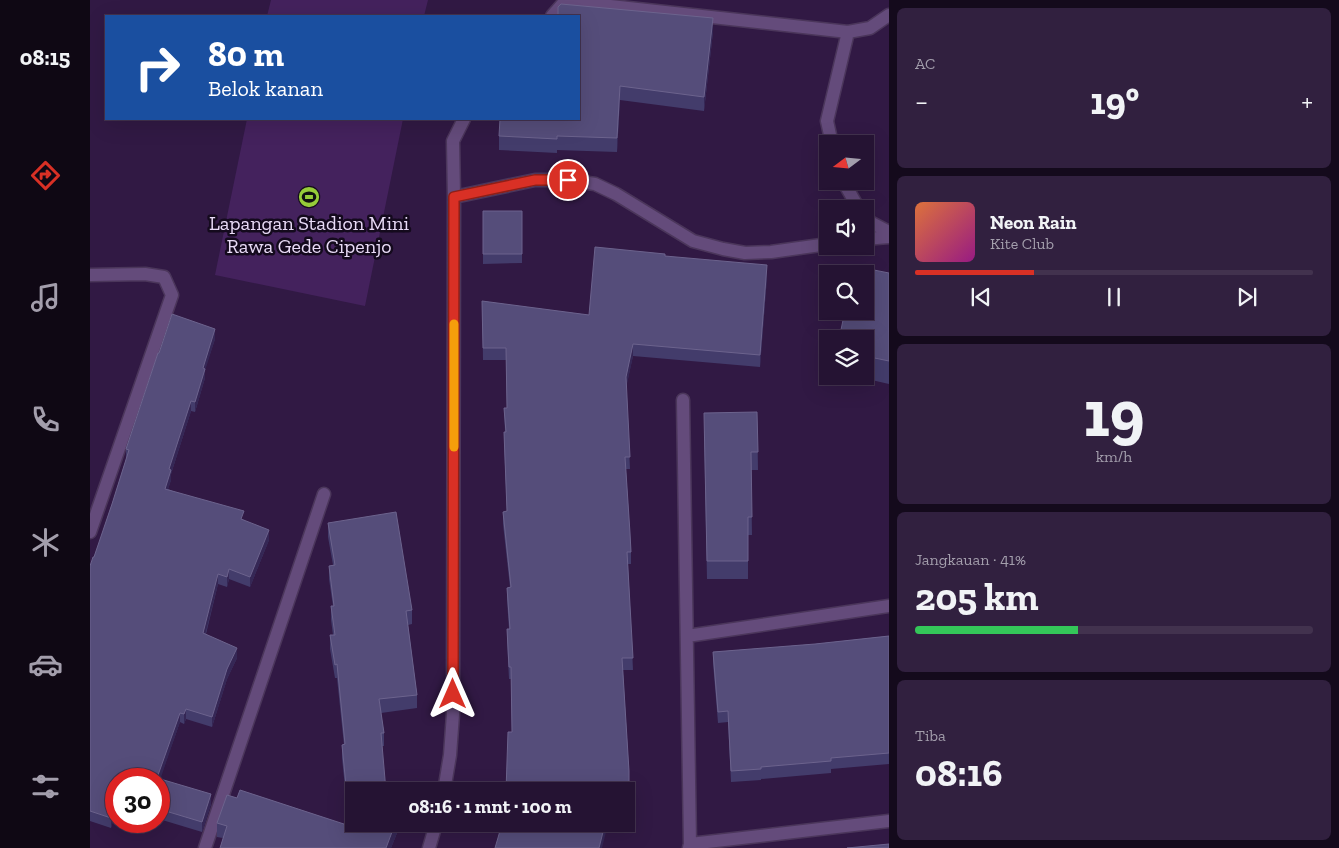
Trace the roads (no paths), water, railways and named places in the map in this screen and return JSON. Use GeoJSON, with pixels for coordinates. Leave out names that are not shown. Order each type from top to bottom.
{"type":"FeatureCollection","features":[{"type":"Feature","properties":{"kind":"street"},"geometry":{"type":"LineString","coordinates":[[553,15],[566,1],[848,32],[870,28],[889,15]]}},
{"type":"Feature","properties":{"kind":"street"},"geometry":{"type":"LineString","coordinates":[[830,135],[827,121],[848,32]]}},
{"type":"Feature","properties":{"kind":"street"},"geometry":{"type":"LineString","coordinates":[[446,782],[450,756],[453,714],[453,142],[464,120]]}},
{"type":"Feature","properties":{"kind":"street"},"geometry":{"type":"LineString","coordinates":[[454,197],[535,180],[568,180],[595,184],[616,194],[694,241],[724,250],[745,254],[819,245]]}},
{"type":"Feature","properties":{"kind":"street"},"geometry":{"type":"LineString","coordinates":[[874,224],[889,232]]}},
{"type":"Feature","properties":{"kind":"street"},"geometry":{"type":"LineString","coordinates":[[874,238],[889,236]]}},
{"type":"Feature","properties":{"kind":"street"},"geometry":{"type":"LineString","coordinates":[[90,275],[145,274],[164,277],[172,295],[90,532]]}},
{"type":"Feature","properties":{"kind":"street"},"geometry":{"type":"LineString","coordinates":[[683,400],[690,846],[889,821]]}},
{"type":"Feature","properties":{"kind":"street"},"geometry":{"type":"LineString","coordinates":[[206,848],[324,494]]}},
{"type":"Feature","properties":{"kind":"street"},"geometry":{"type":"LineString","coordinates":[[687,636],[889,606]]}},
{"type":"Feature","properties":{"kind":"street"},"geometry":{"type":"LineString","coordinates":[[429,848],[434,832]]}},
{"type":"Feature","properties":{"kind":"place","name":"Lapangan Stadion Mini Rawa Gede Cipenjo"},"geometry":{"type":"Point","coordinates":[309,197]}}]}
